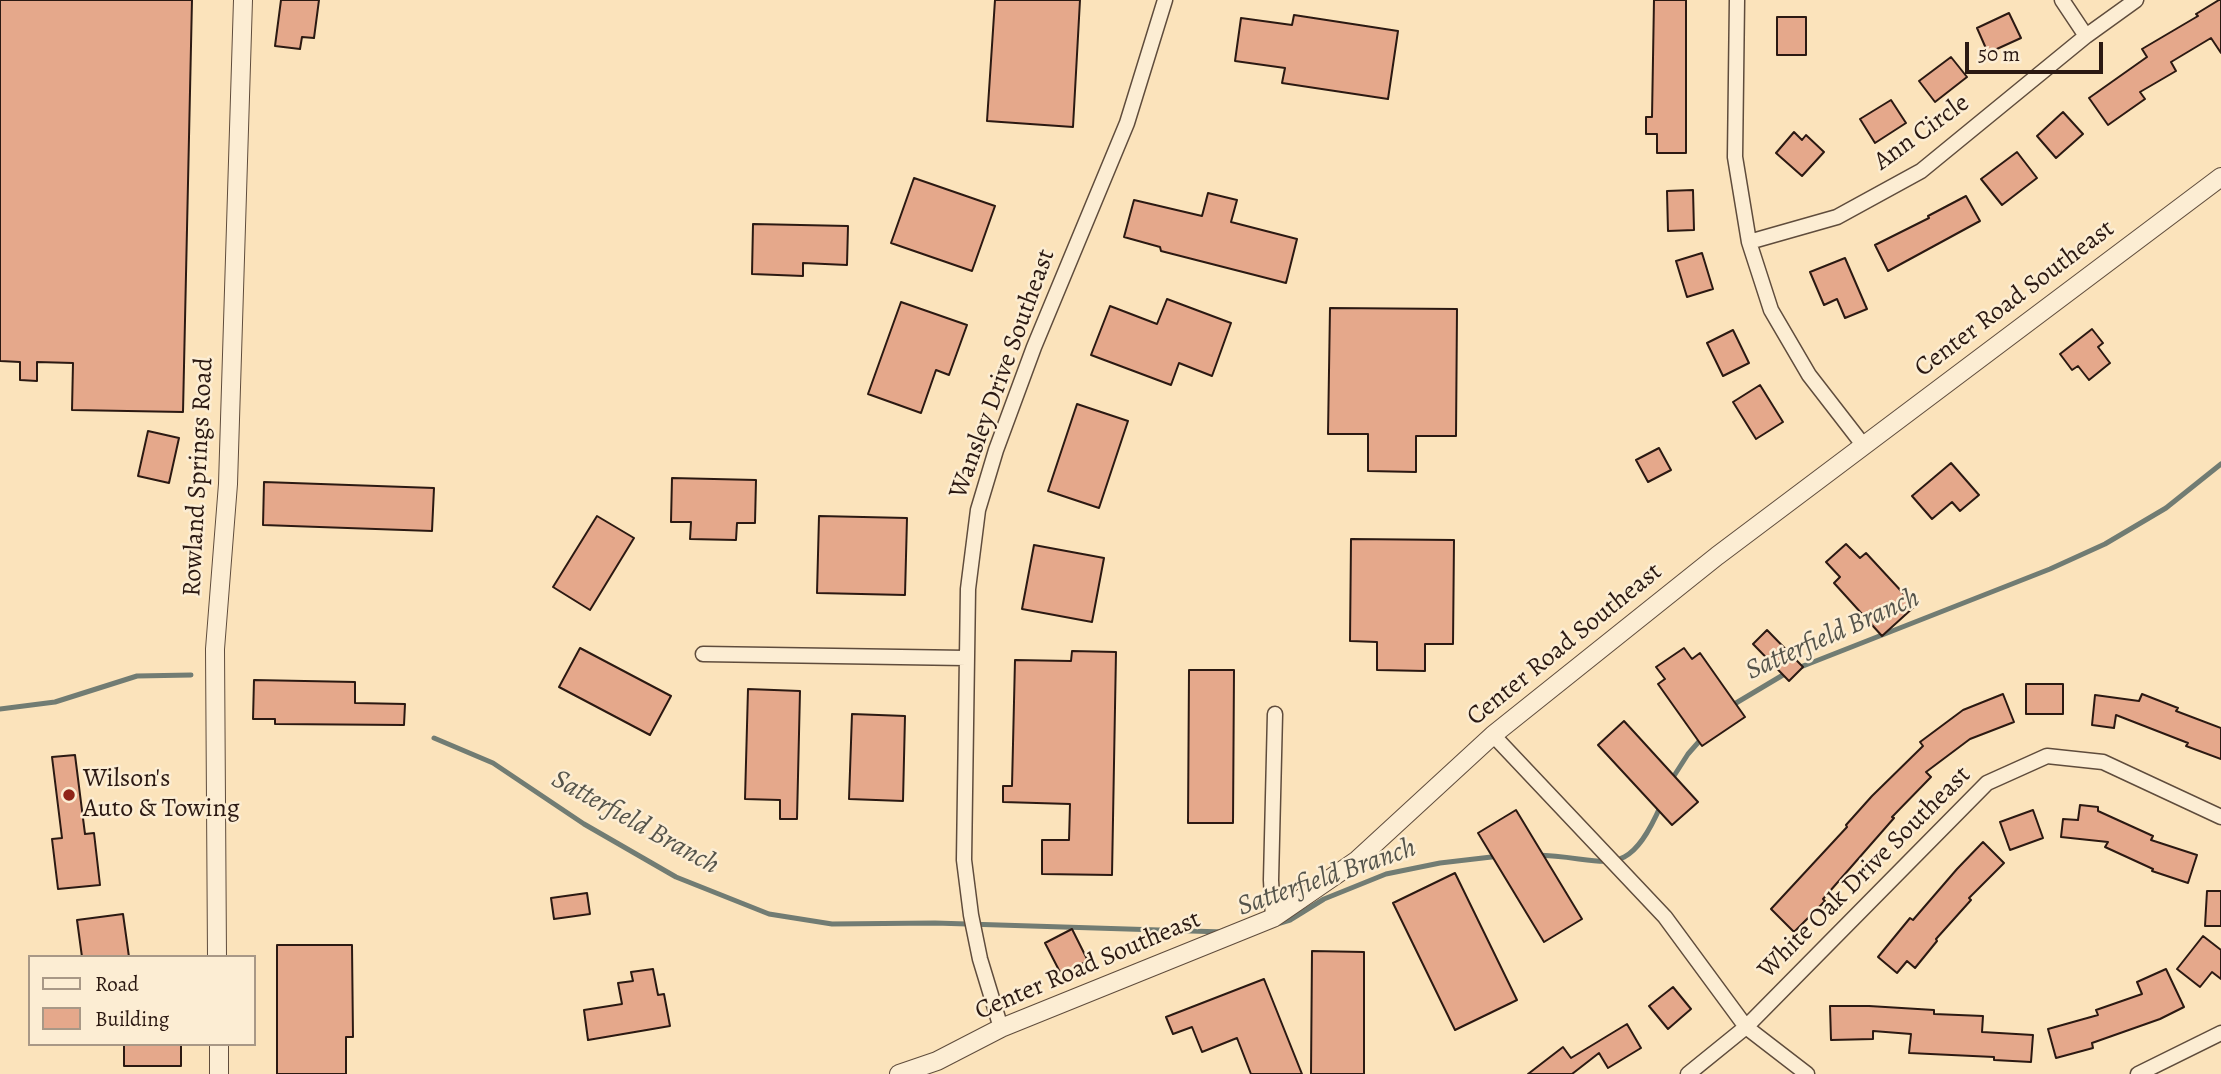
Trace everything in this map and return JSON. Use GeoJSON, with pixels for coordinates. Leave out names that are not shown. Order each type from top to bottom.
{"type":"FeatureCollection","features":[{"type":"Feature","properties":{"kind":"street","name":"Rowland Springs Road"},"geometry":{"type":"LineString","coordinates":[[216,955],[215,649],[228,484],[243,0]]}},
{"type":"Feature","properties":{"kind":"street","name":"Wansley Drive Southeast"},"geometry":{"type":"LineString","coordinates":[[1001,1028],[980,959],[964,860],[968,589],[978,510],[996,450],[1034,347],[1127,122],[1165,0]]}},
{"type":"Feature","properties":{"kind":"street"},"geometry":{"type":"LineString","coordinates":[[1737,0],[1735,157],[1749,242],[1771,310],[1809,375],[1864,446]]}},
{"type":"Feature","properties":{"kind":"street"},"geometry":{"type":"LineString","coordinates":[[2062,0],[2086,36]]}},
{"type":"Feature","properties":{"kind":"street","name":"Ann Circle"},"geometry":{"type":"LineString","coordinates":[[1749,242],[1837,217],[1921,170],[2086,36],[2136,0]]}},
{"type":"Feature","properties":{"kind":"street","name":"Center Road Southeast"},"geometry":{"type":"LineString","coordinates":[[899,1074],[937,1061],[1001,1028],[1273,918],[1356,861],[1493,736],[1717,556],[2221,177]]}},
{"type":"Feature","properties":{"kind":"street"},"geometry":{"type":"LineString","coordinates":[[703,654],[966,658]]}},
{"type":"Feature","properties":{"kind":"street"},"geometry":{"type":"LineString","coordinates":[[1273,918],[1271,880],[1275,715]]}},
{"type":"Feature","properties":{"kind":"street"},"geometry":{"type":"LineString","coordinates":[[1493,736],[1665,917],[1746,1027],[1807,1074]]}},
{"type":"Feature","properties":{"kind":"street","name":"White Oak Drive Southeast"},"geometry":{"type":"LineString","coordinates":[[1688,1074],[1746,1027],[1987,783],[2047,756],[2103,762],[2221,817]]}},
{"type":"Feature","properties":{"kind":"street"},"geometry":{"type":"LineString","coordinates":[[2138,1074],[2221,1033]]}},
{"type":"Feature","properties":{"kind":"street"},"geometry":{"type":"LineString","coordinates":[[219,1046],[219,1074]]}},
{"type":"Feature","properties":{"kind":"building"},"geometry":{"type":"Polygon","coordinates":[[[0,0],[192,0],[183,412],[72,410],[73,363],[37,362],[37,381],[20,380],[20,362],[0,361],[0,0]]]}},
{"type":"Feature","properties":{"kind":"building"},"geometry":{"type":"Polygon","coordinates":[[[281,0],[319,0],[314,38],[302,37],[300,49],[275,46],[281,0]]]}},
{"type":"Feature","properties":{"kind":"building"},"geometry":{"type":"Polygon","coordinates":[[[995,0],[1080,0],[1073,127],[987,121],[995,0]]]}},
{"type":"Feature","properties":{"kind":"building"},"geometry":{"type":"Polygon","coordinates":[[[1654,0],[1686,0],[1686,153],[1657,153],[1657,134],[1646,134],[1646,117],[1652,117],[1654,0]]]}},
{"type":"Feature","properties":{"kind":"building"},"geometry":{"type":"Polygon","coordinates":[[[2219,0],[2221,53],[2211,38],[2171,62],[2176,71],[2140,92],[2145,99],[2108,125],[2089,98],[2147,57],[2142,49],[2198,16],[2196,14],[2219,0]]]}},
{"type":"Feature","properties":{"kind":"building"},"geometry":{"type":"Polygon","coordinates":[[[2009,13],[2021,38],[1988,53],[1977,28],[2009,13]]]}},
{"type":"Feature","properties":{"kind":"building"},"geometry":{"type":"Polygon","coordinates":[[[1294,15],[1398,31],[1388,99],[1282,83],[1285,68],[1235,61],[1241,18],[1292,25],[1294,15]]]}},
{"type":"Feature","properties":{"kind":"building"},"geometry":{"type":"Polygon","coordinates":[[[1777,17],[1806,17],[1806,55],[1777,55],[1777,17]]]}},
{"type":"Feature","properties":{"kind":"building"},"geometry":{"type":"Polygon","coordinates":[[[1951,57],[1967,77],[1935,102],[1919,81],[1951,57]]]}},
{"type":"Feature","properties":{"kind":"building"},"geometry":{"type":"Polygon","coordinates":[[[1891,100],[1906,123],[1875,143],[1860,119],[1891,100]]]}},
{"type":"Feature","properties":{"kind":"building"},"geometry":{"type":"Polygon","coordinates":[[[2063,112],[2083,134],[2056,158],[2037,136],[2063,112]]]}},
{"type":"Feature","properties":{"kind":"building"},"geometry":{"type":"Polygon","coordinates":[[[1794,132],[1802,140],[1806,135],[1824,152],[1802,176],[1776,153],[1794,132]]]}},
{"type":"Feature","properties":{"kind":"building"},"geometry":{"type":"Polygon","coordinates":[[[2017,152],[2037,178],[2002,205],[1981,179],[2017,152]]]}},
{"type":"Feature","properties":{"kind":"building"},"geometry":{"type":"Polygon","coordinates":[[[914,178],[995,206],[972,271],[891,243],[914,178]]]}},
{"type":"Feature","properties":{"kind":"building"},"geometry":{"type":"Polygon","coordinates":[[[1693,190],[1694,230],[1668,231],[1667,191],[1693,190]]]}},
{"type":"Feature","properties":{"kind":"building"},"geometry":{"type":"Polygon","coordinates":[[[1208,193],[1237,200],[1231,222],[1297,239],[1286,283],[1161,251],[1160,247],[1124,237],[1134,200],[1202,216],[1208,193]]]}},
{"type":"Feature","properties":{"kind":"building"},"geometry":{"type":"Polygon","coordinates":[[[1966,196],[1980,221],[1888,271],[1875,245],[1966,196]]]}},
{"type":"Feature","properties":{"kind":"building"},"geometry":{"type":"Polygon","coordinates":[[[753,224],[848,226],[847,265],[803,263],[803,276],[752,274],[753,224]]]}},
{"type":"Feature","properties":{"kind":"building"},"geometry":{"type":"Polygon","coordinates":[[[1702,253],[1713,289],[1687,297],[1676,261],[1702,253]]]}},
{"type":"Feature","properties":{"kind":"building"},"geometry":{"type":"Polygon","coordinates":[[[1845,258],[1867,309],[1845,318],[1837,299],[1824,305],[1810,272],[1845,258]]]}},
{"type":"Feature","properties":{"kind":"building"},"geometry":{"type":"Polygon","coordinates":[[[1167,299],[1231,323],[1212,376],[1179,363],[1171,385],[1091,355],[1110,306],[1157,324],[1167,299]]]}},
{"type":"Feature","properties":{"kind":"building"},"geometry":{"type":"Polygon","coordinates":[[[901,302],[967,325],[949,375],[936,370],[921,413],[868,394],[901,302]]]}},
{"type":"Feature","properties":{"kind":"building"},"geometry":{"type":"Polygon","coordinates":[[[1330,308],[1457,309],[1456,436],[1416,436],[1416,472],[1368,471],[1368,434],[1328,434],[1330,308]]]}},
{"type":"Feature","properties":{"kind":"building"},"geometry":{"type":"Polygon","coordinates":[[[2092,329],[2103,343],[2098,347],[2110,363],[2089,380],[2078,366],[2072,370],[2060,354],[2092,329]]]}},
{"type":"Feature","properties":{"kind":"building"},"geometry":{"type":"Polygon","coordinates":[[[1733,330],[1749,363],[1723,376],[1707,343],[1733,330]]]}},
{"type":"Feature","properties":{"kind":"building"},"geometry":{"type":"Polygon","coordinates":[[[1760,385],[1783,422],[1756,439],[1733,402],[1760,385]]]}},
{"type":"Feature","properties":{"kind":"building"},"geometry":{"type":"Polygon","coordinates":[[[1077,404],[1128,421],[1099,508],[1048,491],[1077,404]]]}},
{"type":"Feature","properties":{"kind":"building"},"geometry":{"type":"Polygon","coordinates":[[[148,431],[179,438],[169,483],[138,476],[148,431]]]}},
{"type":"Feature","properties":{"kind":"building"},"geometry":{"type":"Polygon","coordinates":[[[1659,448],[1671,470],[1648,482],[1636,460],[1659,448]]]}},
{"type":"Feature","properties":{"kind":"building"},"geometry":{"type":"Polygon","coordinates":[[[1951,463],[1979,495],[1960,511],[1952,502],[1932,519],[1912,496],[1951,463]]]}},
{"type":"Feature","properties":{"kind":"building"},"geometry":{"type":"Polygon","coordinates":[[[672,478],[756,480],[755,523],[737,523],[736,540],[690,539],[691,522],[671,522],[672,478]]]}},
{"type":"Feature","properties":{"kind":"building"},"geometry":{"type":"Polygon","coordinates":[[[264,482],[434,488],[432,531],[263,525],[264,482]]]}},
{"type":"Feature","properties":{"kind":"building"},"geometry":{"type":"Polygon","coordinates":[[[597,516],[634,538],[590,610],[553,587],[597,516]]]}},
{"type":"Feature","properties":{"kind":"building"},"geometry":{"type":"Polygon","coordinates":[[[819,516],[907,518],[905,595],[817,593],[819,516]]]}},
{"type":"Feature","properties":{"kind":"building"},"geometry":{"type":"Polygon","coordinates":[[[1351,539],[1454,540],[1453,644],[1425,644],[1425,671],[1377,670],[1377,642],[1350,641],[1351,539]]]}},
{"type":"Feature","properties":{"kind":"building"},"geometry":{"type":"Polygon","coordinates":[[[1846,544],[1860,558],[1866,553],[1915,606],[1882,636],[1834,583],[1840,577],[1826,562],[1846,544]]]}},
{"type":"Feature","properties":{"kind":"building"},"geometry":{"type":"Polygon","coordinates":[[[1034,545],[1104,558],[1092,622],[1022,609],[1034,545]]]}},
{"type":"Feature","properties":{"kind":"building"},"geometry":{"type":"Polygon","coordinates":[[[1767,630],[1803,667],[1789,681],[1753,644],[1767,630]]]}},
{"type":"Feature","properties":{"kind":"building"},"geometry":{"type":"Polygon","coordinates":[[[580,648],[671,696],[650,735],[559,687],[580,648]]]}},
{"type":"Feature","properties":{"kind":"building"},"geometry":{"type":"Polygon","coordinates":[[[1684,648],[1692,659],[1700,653],[1745,717],[1702,746],[1658,684],[1665,679],[1656,667],[1684,648]]]}},
{"type":"Feature","properties":{"kind":"building"},"geometry":{"type":"Polygon","coordinates":[[[1072,651],[1116,652],[1112,875],[1042,874],[1042,840],[1069,840],[1070,804],[1003,802],[1003,786],[1012,786],[1015,660],[1071,661],[1072,651]]]}},
{"type":"Feature","properties":{"kind":"building"},"geometry":{"type":"Polygon","coordinates":[[[1189,670],[1234,670],[1233,823],[1188,823],[1189,670]]]}},
{"type":"Feature","properties":{"kind":"building"},"geometry":{"type":"Polygon","coordinates":[[[254,680],[355,682],[355,703],[405,704],[404,725],[275,724],[275,719],[253,719],[254,680]]]}},
{"type":"Feature","properties":{"kind":"building"},"geometry":{"type":"Polygon","coordinates":[[[2026,684],[2063,684],[2063,714],[2026,714],[2026,684]]]}},
{"type":"Feature","properties":{"kind":"building"},"geometry":{"type":"Polygon","coordinates":[[[748,689],[800,691],[797,819],[780,819],[780,800],[745,799],[748,689]]]}},
{"type":"Feature","properties":{"kind":"building"},"geometry":{"type":"Polygon","coordinates":[[[2003,694],[2014,722],[1970,739],[1926,772],[1931,777],[1892,817],[1894,818],[1823,899],[1825,901],[1794,932],[1771,909],[1872,796],[1923,746],[1920,742],[1963,710],[2003,694]]]}},
{"type":"Feature","properties":{"kind":"building"},"geometry":{"type":"Polygon","coordinates":[[[2142,694],[2178,708],[2176,711],[2221,728],[2221,759],[2116,715],[2114,728],[2092,725],[2095,695],[2139,701],[2142,694]]]}},
{"type":"Feature","properties":{"kind":"building"},"geometry":{"type":"Polygon","coordinates":[[[852,714],[905,716],[903,801],[849,799],[852,714]]]}},
{"type":"Feature","properties":{"kind":"building"},"geometry":{"type":"Polygon","coordinates":[[[1624,721],[1698,802],[1672,825],[1598,745],[1624,721]]]}},
{"type":"Feature","properties":{"kind":"building","name":"Wilson's Auto & Towing"},"geometry":{"type":"Polygon","coordinates":[[[75,755],[85,834],[94,833],[100,885],[58,889],[52,839],[62,838],[52,757],[75,755]]]}},
{"type":"Feature","properties":{"kind":"building"},"geometry":{"type":"Polygon","coordinates":[[[2080,805],[2098,807],[2098,811],[2153,836],[2151,840],[2197,855],[2188,883],[2152,871],[2153,869],[2105,847],[2108,842],[2061,837],[2063,819],[2078,820],[2080,805]]]}},
{"type":"Feature","properties":{"kind":"building"},"geometry":{"type":"Polygon","coordinates":[[[1516,810],[1582,919],[1544,942],[1478,833],[1516,810]]]}},
{"type":"Feature","properties":{"kind":"building"},"geometry":{"type":"Polygon","coordinates":[[[2033,810],[2043,838],[2010,850],[2000,822],[2033,810]]]}},
{"type":"Feature","properties":{"kind":"building"},"geometry":{"type":"Polygon","coordinates":[[[1983,842],[2004,863],[1969,898],[1971,900],[1936,939],[1915,968],[1907,961],[1897,973],[1878,957],[1910,918],[1913,920],[1983,842]]]}},
{"type":"Feature","properties":{"kind":"building"},"geometry":{"type":"Polygon","coordinates":[[[1455,873],[1517,1000],[1455,1030],[1393,903],[1455,873]]]}},
{"type":"Feature","properties":{"kind":"building"},"geometry":{"type":"Polygon","coordinates":[[[2207,891],[2221,891],[2221,926],[2205,926],[2207,891]]]}},
{"type":"Feature","properties":{"kind":"building"},"geometry":{"type":"Polygon","coordinates":[[[587,893],[590,914],[554,919],[551,898],[587,893]]]}},
{"type":"Feature","properties":{"kind":"building"},"geometry":{"type":"Polygon","coordinates":[[[123,914],[129,955],[82,955],[77,920],[123,914]]]}},
{"type":"Feature","properties":{"kind":"building"},"geometry":{"type":"Polygon","coordinates":[[[1072,929],[1088,961],[1061,974],[1045,943],[1072,929]]]}},
{"type":"Feature","properties":{"kind":"building"},"geometry":{"type":"Polygon","coordinates":[[[2203,936],[2221,950],[2221,979],[2212,972],[2200,987],[2177,969],[2203,936]]]}},
{"type":"Feature","properties":{"kind":"building"},"geometry":{"type":"Polygon","coordinates":[[[277,945],[352,945],[353,1037],[346,1037],[346,1074],[277,1074],[277,945]]]}},
{"type":"Feature","properties":{"kind":"building"},"geometry":{"type":"Polygon","coordinates":[[[1312,951],[1364,952],[1364,1074],[1311,1074],[1312,951]]]}},
{"type":"Feature","properties":{"kind":"building"},"geometry":{"type":"Polygon","coordinates":[[[653,969],[658,995],[664,994],[670,1026],[588,1040],[584,1010],[622,1004],[618,983],[633,981],[631,972],[653,969]]]}},
{"type":"Feature","properties":{"kind":"building"},"geometry":{"type":"Polygon","coordinates":[[[2166,969],[2184,1007],[2160,1019],[2092,1043],[2093,1048],[2056,1058],[2048,1029],[2098,1015],[2096,1010],[2142,994],[2137,982],[2166,969]]]}},
{"type":"Feature","properties":{"kind":"building"},"geometry":{"type":"Polygon","coordinates":[[[1264,979],[1302,1074],[1251,1074],[1237,1038],[1202,1052],[1192,1027],[1173,1034],[1166,1017],[1264,979]]]}},
{"type":"Feature","properties":{"kind":"building"},"geometry":{"type":"Polygon","coordinates":[[[1673,987],[1691,1009],[1668,1029],[1649,1006],[1673,987]]]}},
{"type":"Feature","properties":{"kind":"building"},"geometry":{"type":"Polygon","coordinates":[[[1830,1006],[1934,1010],[1934,1014],[1983,1016],[1982,1032],[2033,1035],[2031,1062],[1994,1060],[1994,1057],[1909,1053],[1911,1034],[1873,1031],[1873,1039],[1831,1040],[1830,1006]]]}},
{"type":"Feature","properties":{"kind":"building"},"geometry":{"type":"Polygon","coordinates":[[[1627,1024],[1641,1048],[1608,1068],[1599,1053],[1572,1074],[1528,1074],[1563,1047],[1571,1058],[1627,1024]]]}},
{"type":"Feature","properties":{"kind":"building"},"geometry":{"type":"Polygon","coordinates":[[[124,1046],[181,1046],[181,1066],[124,1066],[124,1046]]]}},
{"type":"Feature","properties":{"kind":"waterway","name":"Satterfield Branch"},"geometry":{"type":"LineString","coordinates":[[1798,668],[2050,569],[2105,544],[2166,508],[2221,464]]}},
{"type":"Feature","properties":{"kind":"waterway","name":"Satterfield Branch"},"geometry":{"type":"LineString","coordinates":[[1731,706],[1788,672]]}},
{"type":"Feature","properties":{"kind":"waterway","name":"Satterfield Branch"},"geometry":{"type":"LineString","coordinates":[[0,709],[55,702],[137,676],[191,675]]}},
{"type":"Feature","properties":{"kind":"waterway","name":"Satterfield Branch"},"geometry":{"type":"LineString","coordinates":[[1672,779],[1703,737]]}},
{"type":"Feature","properties":{"kind":"waterway","name":"Satterfield Branch"},"geometry":{"type":"LineString","coordinates":[[434,738],[493,763],[584,824],[676,877],[769,914],[832,924],[935,923],[1223,932]]}},
{"type":"Feature","properties":{"kind":"waterway","name":"Satterfield Branch"},"geometry":{"type":"LineString","coordinates":[[1537,855],[1598,861],[1625,857],[1637,847],[1649,830],[1661,805]]}},
{"type":"Feature","properties":{"kind":"waterway","name":"Satterfield Branch"},"geometry":{"type":"LineString","coordinates":[[1277,924],[1290,920],[1324,899],[1386,874],[1440,863],[1500,856]]}},
{"type":"Feature","properties":{"kind":"place","name":"Wilson's Auto & Towing"},"geometry":{"type":"Point","coordinates":[69,795]}}]}
